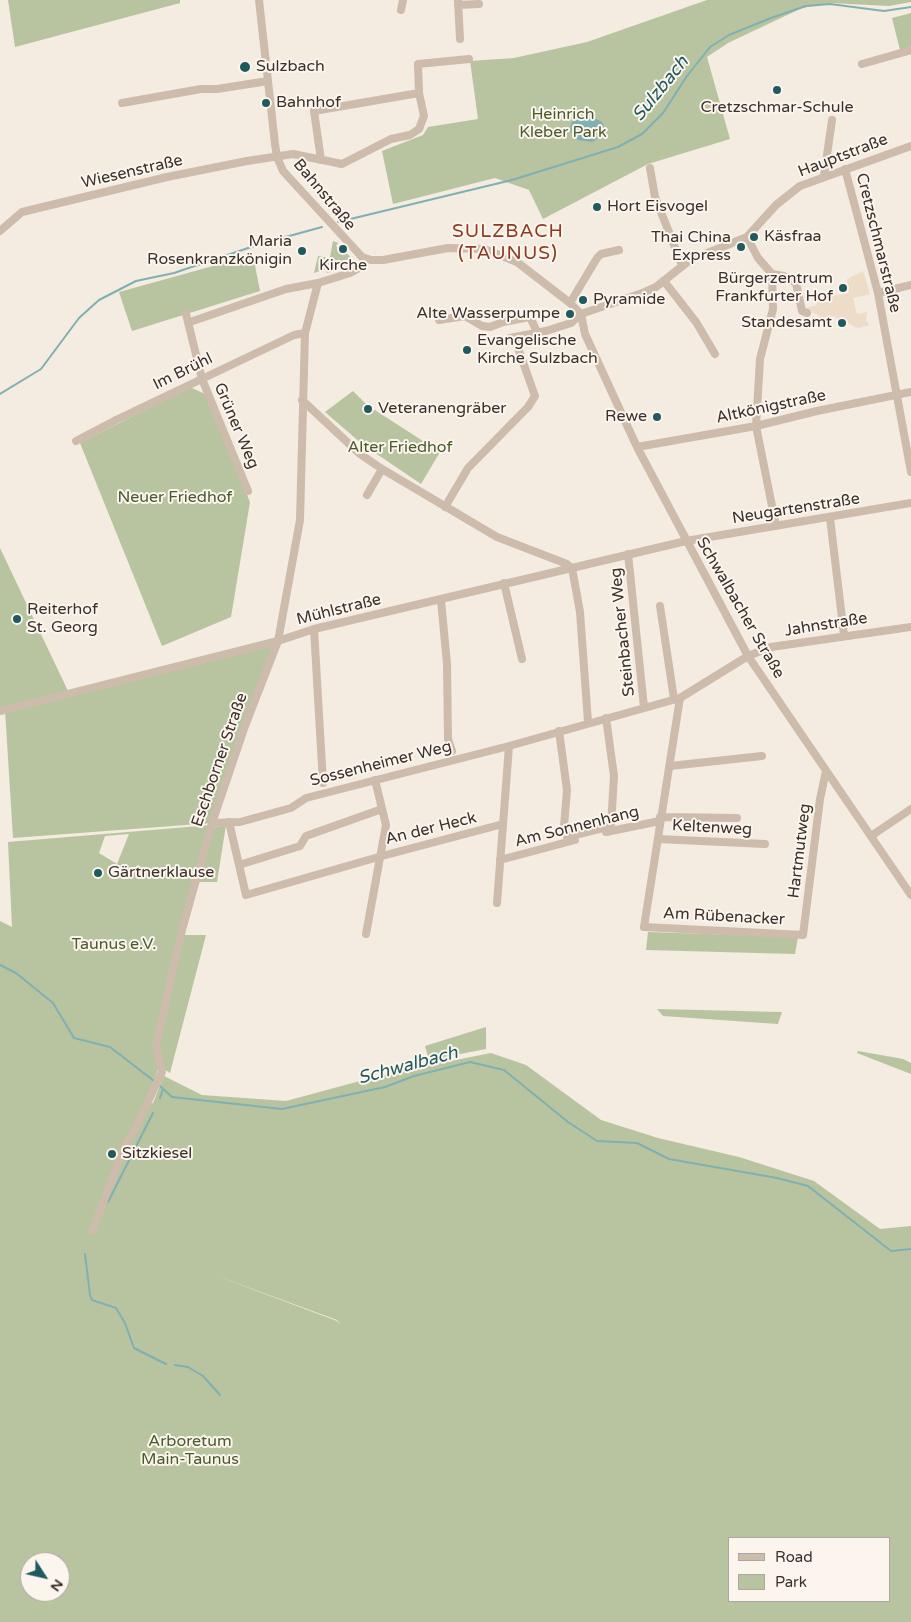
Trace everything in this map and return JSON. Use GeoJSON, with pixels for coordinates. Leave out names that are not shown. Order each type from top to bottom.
{"type":"FeatureCollection","features":[{"type":"Feature","properties":{"kind":"street","name":"Bahnstraße"},"geometry":{"type":"LineString","coordinates":[[259,0],[277,157],[283,171],[292,182],[350,246],[366,259]]}},
{"type":"Feature","properties":{"kind":"street"},"geometry":{"type":"LineString","coordinates":[[401,10],[403,0]]}},
{"type":"Feature","properties":{"kind":"street"},"geometry":{"type":"LineString","coordinates":[[460,39],[458,2],[479,4]]}},
{"type":"Feature","properties":{"kind":"street"},"geometry":{"type":"LineString","coordinates":[[862,64],[911,50]]}},
{"type":"Feature","properties":{"kind":"street","name":"Wiesenstraße"},"geometry":{"type":"LineString","coordinates":[[0,231],[22,212],[168,177],[293,154],[342,164],[391,139],[413,133],[422,125],[424,116],[419,93],[418,64],[469,59]]}},
{"type":"Feature","properties":{"kind":"street"},"geometry":{"type":"LineString","coordinates":[[122,103],[201,88],[217,89],[268,81]]}},
{"type":"Feature","properties":{"kind":"street"},"geometry":{"type":"LineString","coordinates":[[321,160],[314,111],[419,93]]}},
{"type":"Feature","properties":{"kind":"street"},"geometry":{"type":"LineString","coordinates":[[824,176],[832,120]]}},
{"type":"Feature","properties":{"kind":"street","name":"Hauptstraße"},"geometry":{"type":"LineString","coordinates":[[445,507],[468,468],[514,418],[528,407],[535,396],[512,337],[571,323],[581,314],[638,296],[664,281],[682,266],[746,237],[776,204],[794,190],[824,176],[911,146]]}},
{"type":"Feature","properties":{"kind":"street"},"geometry":{"type":"LineString","coordinates":[[650,168],[655,197],[682,266]]}},
{"type":"Feature","properties":{"kind":"street","name":"Cretzschmarstraße"},"geometry":{"type":"LineString","coordinates":[[845,169],[878,293],[911,472]]}},
{"type":"Feature","properties":{"kind":"street"},"geometry":{"type":"LineString","coordinates":[[746,237],[758,258],[772,274],[784,276],[796,283],[802,310],[807,313]]}},
{"type":"Feature","properties":{"kind":"street"},"geometry":{"type":"LineString","coordinates":[[190,322],[286,289],[318,283],[350,273],[359,268],[366,259],[383,260],[448,248],[484,249],[517,262],[570,303],[581,314]]}},
{"type":"Feature","properties":{"kind":"street"},"geometry":{"type":"LineString","coordinates":[[570,303],[596,258],[601,254],[619,250]]}},
{"type":"Feature","properties":{"kind":"street"},"geometry":{"type":"LineString","coordinates":[[772,274],[773,309],[760,359],[756,426],[776,526]]}},
{"type":"Feature","properties":{"kind":"street"},"geometry":{"type":"LineString","coordinates":[[664,281],[696,322],[715,354]]}},
{"type":"Feature","properties":{"kind":"street","name":"Eschborner Straße"},"geometry":{"type":"LineString","coordinates":[[92,1231],[125,1146],[136,1129],[162,1072],[156,1045],[181,935],[212,823],[245,726],[278,641],[300,520],[305,333],[318,283]]}},
{"type":"Feature","properties":{"kind":"street"},"geometry":{"type":"LineString","coordinates":[[878,293],[911,285]]}},
{"type":"Feature","properties":{"kind":"street","name":"Grüner Weg"},"geometry":{"type":"LineString","coordinates":[[186,314],[190,322],[202,378],[248,491]]}},
{"type":"Feature","properties":{"kind":"street","name":"Schwalbacher Straße"},"geometry":{"type":"LineString","coordinates":[[581,314],[586,334],[637,447],[748,656],[911,894]]}},
{"type":"Feature","properties":{"kind":"street"},"geometry":{"type":"LineString","coordinates":[[439,320],[465,316],[482,326],[490,327],[502,322],[530,317],[537,332]]}},
{"type":"Feature","properties":{"kind":"street","name":"Im Brühl"},"geometry":{"type":"LineString","coordinates":[[76,441],[202,378],[294,335],[305,333]]}},
{"type":"Feature","properties":{"kind":"street","name":"Altkönigstraße"},"geometry":{"type":"LineString","coordinates":[[637,447],[756,426],[911,392]]}},
{"type":"Feature","properties":{"kind":"street"},"geometry":{"type":"LineString","coordinates":[[302,400],[360,454],[382,469],[497,537],[567,564],[572,568],[581,621],[588,722]]}},
{"type":"Feature","properties":{"kind":"street"},"geometry":{"type":"LineString","coordinates":[[367,495],[382,469]]}},
{"type":"Feature","properties":{"kind":"street","name":"Neugartenstraße"},"geometry":{"type":"LineString","coordinates":[[686,541],[911,503]]}},
{"type":"Feature","properties":{"kind":"street"},"geometry":{"type":"LineString","coordinates":[[830,518],[844,635]]}},
{"type":"Feature","properties":{"kind":"street","name":"Mühlstraße"},"geometry":{"type":"LineString","coordinates":[[0,711],[278,641],[314,629],[686,541]]}},
{"type":"Feature","properties":{"kind":"street","name":"Steinbacher Weg"},"geometry":{"type":"LineString","coordinates":[[628,554],[644,707]]}},
{"type":"Feature","properties":{"kind":"street"},"geometry":{"type":"LineString","coordinates":[[504,583],[522,659]]}},
{"type":"Feature","properties":{"kind":"street"},"geometry":{"type":"LineString","coordinates":[[441,600],[447,664],[448,739],[452,751]]}},
{"type":"Feature","properties":{"kind":"street"},"geometry":{"type":"LineString","coordinates":[[660,606],[677,699]]}},
{"type":"Feature","properties":{"kind":"street","name":"Jahnstraße"},"geometry":{"type":"LineString","coordinates":[[748,656],[771,647],[911,626]]}},
{"type":"Feature","properties":{"kind":"street"},"geometry":{"type":"LineString","coordinates":[[314,629],[323,783]]}},
{"type":"Feature","properties":{"kind":"street","name":"Sossenheimer Weg"},"geometry":{"type":"LineString","coordinates":[[212,823],[240,822],[291,808],[306,798],[509,746],[588,722],[677,699],[748,656]]}},
{"type":"Feature","properties":{"kind":"street","name":"Keltenweg"},"geometry":{"type":"LineString","coordinates":[[644,927],[670,766],[677,699]]}},
{"type":"Feature","properties":{"kind":"street"},"geometry":{"type":"LineString","coordinates":[[559,731],[567,790],[564,826],[567,838],[611,826],[614,776],[606,718]]}},
{"type":"Feature","properties":{"kind":"street"},"geometry":{"type":"LineString","coordinates":[[496,903],[509,746]]}},
{"type":"Feature","properties":{"kind":"street"},"geometry":{"type":"LineString","coordinates":[[670,766],[762,756]]}},
{"type":"Feature","properties":{"kind":"street","name":"Hartmutweg"},"geometry":{"type":"LineString","coordinates":[[803,935],[818,808],[826,772]]}},
{"type":"Feature","properties":{"kind":"street","name":"An der Heck"},"geometry":{"type":"LineString","coordinates":[[375,780],[386,825],[382,856],[503,824]]}},
{"type":"Feature","properties":{"kind":"street"},"geometry":{"type":"LineString","coordinates":[[239,865],[300,846],[306,836],[382,809]]}},
{"type":"Feature","properties":{"kind":"street"},"geometry":{"type":"LineString","coordinates":[[871,836],[911,809]]}},
{"type":"Feature","properties":{"kind":"street","name":"Keltenweg"},"geometry":{"type":"LineString","coordinates":[[660,819],[737,818]]}},
{"type":"Feature","properties":{"kind":"street","name":"Am Sonnenhang"},"geometry":{"type":"LineString","coordinates":[[500,860],[660,819]]}},
{"type":"Feature","properties":{"kind":"street"},"geometry":{"type":"LineString","coordinates":[[229,822],[246,895],[382,856],[366,934]]}},
{"type":"Feature","properties":{"kind":"street","name":"Keltenweg"},"geometry":{"type":"LineString","coordinates":[[658,839],[765,844]]}},
{"type":"Feature","properties":{"kind":"street","name":"Am Rübenacker"},"geometry":{"type":"LineString","coordinates":[[644,927],[803,935]]}},
{"type":"Feature","properties":{"kind":"green space"},"geometry":{"type":"Polygon","coordinates":[[[8,0],[180,0],[180,3],[15,47],[8,0]]]}},
{"type":"Feature","properties":{"kind":"green space","name":"Heinrich Kleber Park"},"geometry":{"type":"Polygon","coordinates":[[[707,0],[911,0],[911,2],[889,6],[830,3],[802,8],[728,43],[707,57],[730,139],[648,164],[543,219],[529,190],[495,178],[393,204],[382,151],[423,135],[428,127],[478,119],[470,61],[514,58],[587,42],[707,0]]]}},
{"type":"Feature","properties":{"kind":"green space"},"geometry":{"type":"Polygon","coordinates":[[[911,13],[911,46],[900,50],[892,18],[911,13]]]}},
{"type":"Feature","properties":{"kind":"green space"},"geometry":{"type":"Polygon","coordinates":[[[333,241],[338,243],[336,246],[340,250],[342,248],[353,260],[352,264],[338,266],[330,257],[333,241]]]}},
{"type":"Feature","properties":{"kind":"green space"},"geometry":{"type":"Polygon","coordinates":[[[253,255],[260,291],[132,331],[119,292],[253,255]]]}},
{"type":"Feature","properties":{"kind":"green space"},"geometry":{"type":"Polygon","coordinates":[[[318,256],[328,258],[339,269],[327,273],[326,269],[314,273],[318,256]]]}},
{"type":"Feature","properties":{"kind":"green space","name":"Neuer Friedhof"},"geometry":{"type":"Polygon","coordinates":[[[190,387],[205,394],[250,502],[231,617],[162,646],[80,443],[190,387]]]}},
{"type":"Feature","properties":{"kind":"green space","name":"Alter Friedhof"},"geometry":{"type":"Polygon","coordinates":[[[353,391],[367,405],[440,452],[421,484],[362,444],[325,412],[353,391]]]}},
{"type":"Feature","properties":{"kind":"green space"},"geometry":{"type":"Polygon","coordinates":[[[0,548],[68,691],[278,641],[212,823],[13,838],[5,710],[0,711],[0,548]]]}},
{"type":"Feature","properties":{"kind":"green space"},"geometry":{"type":"Polygon","coordinates":[[[212,825],[181,935],[206,935],[170,1073],[159,1066],[147,1105],[153,1103],[164,1076],[202,1095],[286,1101],[386,1074],[491,1053],[526,1065],[601,1120],[658,1138],[739,1157],[814,1181],[880,1229],[911,1226],[911,1622],[0,1622],[0,921],[12,927],[8,842],[212,825]],[[129,834],[105,836],[99,853],[117,864],[129,834]],[[209,1273],[337,1321],[340,1324],[337,1320],[209,1273]]]}},
{"type":"Feature","properties":{"kind":"green space"},"geometry":{"type":"Polygon","coordinates":[[[226,825],[217,882],[198,882],[212,828],[226,825]]]}},
{"type":"Feature","properties":{"kind":"green space"},"geometry":{"type":"Polygon","coordinates":[[[648,932],[798,937],[795,954],[646,950],[648,932]]]}},
{"type":"Feature","properties":{"kind":"green space"},"geometry":{"type":"Polygon","coordinates":[[[657,1009],[782,1012],[778,1024],[663,1016],[657,1009]]]}},
{"type":"Feature","properties":{"kind":"green space"},"geometry":{"type":"Polygon","coordinates":[[[486,1027],[486,1049],[429,1060],[425,1046],[486,1027]]]}},
{"type":"Feature","properties":{"kind":"green space"},"geometry":{"type":"Polygon","coordinates":[[[858,1051],[903,1059],[911,1063],[911,1074],[857,1053],[858,1051]]]}},
{"type":"Feature","properties":{"kind":"shaded area"},"geometry":{"type":"Polygon","coordinates":[[[863,271],[870,294],[853,298],[857,314],[867,312],[866,320],[869,325],[858,328],[833,316],[829,322],[806,308],[817,305],[816,299],[849,293],[847,279],[863,271]]]}},
{"type":"Feature","properties":{"kind":"water"},"geometry":{"type":"Polygon","coordinates":[[[589,115],[602,122],[607,133],[592,142],[578,140],[570,131],[571,123],[575,119],[589,115]]]}},
{"type":"Feature","properties":{"kind":"waterway","name":"Sulzbach"},"geometry":{"type":"LineString","coordinates":[[338,222],[512,180],[618,147],[642,134],[663,113],[687,76],[710,47],[729,35],[771,18],[806,6],[830,4],[884,11],[911,7]]}},
{"type":"Feature","properties":{"kind":"waterway","name":"Sulzbach"},"geometry":{"type":"LineString","coordinates":[[0,394],[41,369],[79,318],[99,300],[136,281],[174,273],[260,244],[322,227]]}},
{"type":"Feature","properties":{"kind":"waterway","name":"Schwalbach"},"geometry":{"type":"LineString","coordinates":[[0,965],[16,973],[53,1003],[74,1038],[110,1047],[154,1081]]}},
{"type":"Feature","properties":{"kind":"waterway","name":"Schwalbach"},"geometry":{"type":"LineString","coordinates":[[159,1085],[172,1097],[282,1109],[385,1087],[414,1076],[470,1062],[504,1070],[568,1122],[597,1141],[637,1143],[669,1159],[777,1178],[808,1186],[891,1251],[911,1249]]}},
{"type":"Feature","properties":{"kind":"waterway"},"geometry":{"type":"LineString","coordinates":[[160,1098],[163,1089]]}},
{"type":"Feature","properties":{"kind":"waterway"},"geometry":{"type":"LineString","coordinates":[[108,1202],[153,1113]]}},
{"type":"Feature","properties":{"kind":"waterway"},"geometry":{"type":"LineString","coordinates":[[85,1254],[92,1300],[116,1308],[125,1323],[134,1348],[166,1364]]}},
{"type":"Feature","properties":{"kind":"waterway"},"geometry":{"type":"LineString","coordinates":[[175,1365],[188,1367],[203,1376],[220,1395]]}},
{"type":"Feature","properties":{"kind":"place","name":"Sulzbach"},"geometry":{"type":"Point","coordinates":[245,67]}},
{"type":"Feature","properties":{"kind":"place","name":"Cretzschmar-Schule"},"geometry":{"type":"Point","coordinates":[777,90]}},
{"type":"Feature","properties":{"kind":"place","name":"Bahnhof"},"geometry":{"type":"Point","coordinates":[266,103]}},
{"type":"Feature","properties":{"kind":"place","name":"Hort Eisvogel"},"geometry":{"type":"Point","coordinates":[597,207]}},
{"type":"Feature","properties":{"kind":"place","name":"Käsfraa"},"geometry":{"type":"Point","coordinates":[754,237]}},
{"type":"Feature","properties":{"kind":"place","name":"Thai China Express"},"geometry":{"type":"Point","coordinates":[741,247]}},
{"type":"Feature","properties":{"kind":"place","name":"Kirche"},"geometry":{"type":"Point","coordinates":[343,249]}},
{"type":"Feature","properties":{"kind":"place","name":"Maria Rosenkranzkönigin"},"geometry":{"type":"Point","coordinates":[302,251]}},
{"type":"Feature","properties":{"kind":"place","name":"Bürgerzentrum Frankfurter Hof"},"geometry":{"type":"Point","coordinates":[843,288]}},
{"type":"Feature","properties":{"kind":"place","name":"Pyramide"},"geometry":{"type":"Point","coordinates":[583,300]}},
{"type":"Feature","properties":{"kind":"place","name":"Alte Wasserpumpe"},"geometry":{"type":"Point","coordinates":[570,314]}},
{"type":"Feature","properties":{"kind":"place","name":"Standesamt"},"geometry":{"type":"Point","coordinates":[842,323]}},
{"type":"Feature","properties":{"kind":"place","name":"Evangelische Kirche Sulzbach"},"geometry":{"type":"Point","coordinates":[467,350]}},
{"type":"Feature","properties":{"kind":"place","name":"Veteranengräber"},"geometry":{"type":"Point","coordinates":[368,409]}},
{"type":"Feature","properties":{"kind":"place","name":"Rewe"},"geometry":{"type":"Point","coordinates":[657,417]}},
{"type":"Feature","properties":{"kind":"place","name":"Reiterhof St. Georg"},"geometry":{"type":"Point","coordinates":[17,619]}},
{"type":"Feature","properties":{"kind":"place","name":"Gärtnerklause"},"geometry":{"type":"Point","coordinates":[98,873]}},
{"type":"Feature","properties":{"kind":"place","name":"Sitzkiesel"},"geometry":{"type":"Point","coordinates":[112,1154]}},
{"type":"Feature","properties":{"kind":"district","name":"SULZBACH (TAUNUS)"},"geometry":{"type":"Point","coordinates":[508,243]}},
{"type":"Feature","properties":{"kind":"park label","name":"Taunus e.V."},"geometry":{"type":"Point","coordinates":[114,945]}},
{"type":"Feature","properties":{"kind":"park label","name":"Arboretum Main-Taunus"},"geometry":{"type":"Point","coordinates":[190,1451]}}]}
